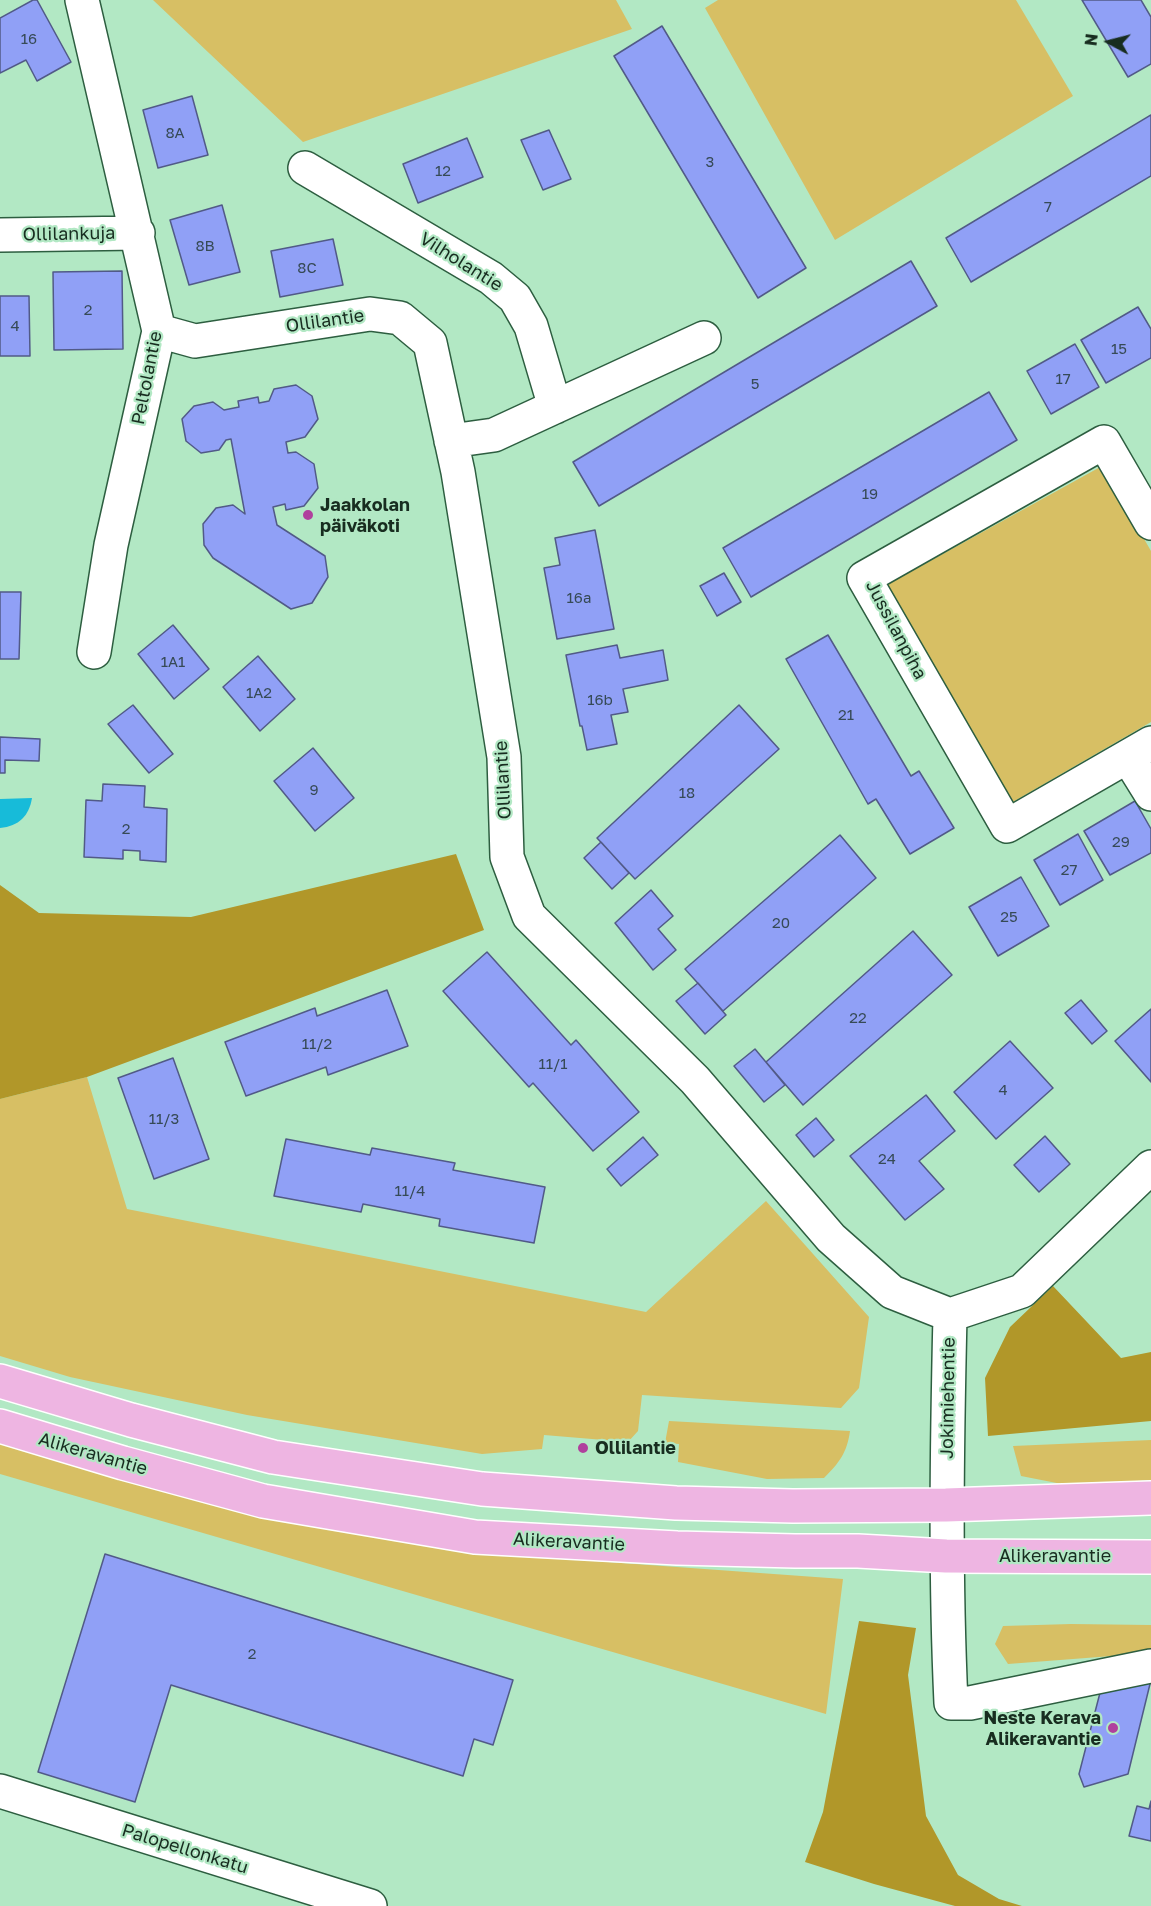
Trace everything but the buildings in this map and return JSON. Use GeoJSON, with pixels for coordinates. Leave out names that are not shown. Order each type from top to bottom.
{"type":"FeatureCollection","features":[{"type":"Feature","properties":{"kind":"main road"},"geometry":{"type":"LineString","coordinates":[[0,1381],[131,1420],[273,1457],[482,1489],[676,1503],[793,1506],[946,1505],[1151,1498]]}},
{"type":"Feature","properties":{"kind":"main road","name":"Alikeravantie"},"geometry":{"type":"LineString","coordinates":[[0,1426],[123,1463],[263,1501],[475,1537],[677,1548],[858,1551],[946,1556],[1151,1557]]}},
{"type":"Feature","properties":{"kind":"street","name":"Peltolantie"},"geometry":{"type":"LineString","coordinates":[[82,0],[159,331],[111,545],[94,652]]}},
{"type":"Feature","properties":{"kind":"street","name":"Vilholantie"},"geometry":{"type":"LineString","coordinates":[[305,168],[491,279],[515,298],[531,326],[555,407]]}},
{"type":"Feature","properties":{"kind":"street","name":"Ollilankuja"},"geometry":{"type":"LineString","coordinates":[[0,235],[138,233]]}},
{"type":"Feature","properties":{"kind":"street","name":"Ollilantie"},"geometry":{"type":"LineString","coordinates":[[159,331],[195,340],[370,314],[400,318],[429,343],[451,441],[504,757],[507,857],[529,916],[695,1080],[831,1238],[892,1292],[950,1315]]}},
{"type":"Feature","properties":{"kind":"street"},"geometry":{"type":"LineString","coordinates":[[451,441],[494,435],[704,338]]}},
{"type":"Feature","properties":{"kind":"street","name":"Jussilanpiha"},"geometry":{"type":"LineString","coordinates":[[1139,750],[1006,826],[864,578],[1104,442],[1151,524]]}},
{"type":"Feature","properties":{"kind":"street"},"geometry":{"type":"LineString","coordinates":[[1139,750],[1151,794]]}},
{"type":"Feature","properties":{"kind":"street","name":"Jokimiehentie"},"geometry":{"type":"LineString","coordinates":[[1151,1167],[1022,1292],[950,1315],[946,1505],[951,1703],[970,1703],[1151,1666]]}},
{"type":"Feature","properties":{"kind":"street","name":"Palopellonkatu"},"geometry":{"type":"LineString","coordinates":[[0,1791],[370,1906]]}},
{"type":"Feature","properties":{"kind":"shaded area"},"geometry":{"type":"Polygon","coordinates":[[[153,0],[616,0],[632,29],[303,142],[153,0]]]}},
{"type":"Feature","properties":{"kind":"shaded area"},"geometry":{"type":"Polygon","coordinates":[[[718,0],[1016,0],[1073,96],[835,240],[705,8],[718,0]]]}},
{"type":"Feature","properties":{"kind":"shaded area"},"geometry":{"type":"Polygon","coordinates":[[[1102,466],[1151,551],[1151,722],[1006,806],[883,587],[1102,466]]]}},
{"type":"Feature","properties":{"kind":"shaded area"},"geometry":{"type":"Polygon","coordinates":[[[456,854],[484,930],[87,1077],[0,1099],[0,885],[39,913],[191,917],[456,854]]]}},
{"type":"Feature","properties":{"kind":"shaded area"},"geometry":{"type":"Polygon","coordinates":[[[87,1077],[127,1209],[646,1312],[766,1201],[869,1317],[859,1388],[841,1408],[642,1395],[638,1431],[628,1442],[544,1435],[542,1449],[482,1454],[247,1415],[70,1377],[0,1356],[0,1099],[87,1077]]]}},
{"type":"Feature","properties":{"kind":"shaded area"},"geometry":{"type":"Polygon","coordinates":[[[1053,1286],[1121,1358],[1151,1352],[1151,1421],[988,1436],[985,1378],[1010,1327],[1053,1286]]]}},
{"type":"Feature","properties":{"kind":"shaded area"},"geometry":{"type":"Polygon","coordinates":[[[669,1421],[850,1431],[842,1457],[824,1478],[767,1479],[678,1462],[679,1444],[665,1443],[669,1421]]]}},
{"type":"Feature","properties":{"kind":"shaded area"},"geometry":{"type":"Polygon","coordinates":[[[1151,1440],[1151,1480],[1072,1486],[1021,1476],[1013,1446],[1151,1440]]]}},
{"type":"Feature","properties":{"kind":"shaded area"},"geometry":{"type":"Polygon","coordinates":[[[0,1443],[298,1524],[469,1552],[843,1579],[826,1714],[0,1474],[0,1443]]]}},
{"type":"Feature","properties":{"kind":"shaded area"},"geometry":{"type":"Polygon","coordinates":[[[859,1621],[916,1628],[908,1675],[926,1816],[958,1875],[999,1899],[1022,1906],[955,1906],[805,1862],[823,1812],[859,1621]]]}},
{"type":"Feature","properties":{"kind":"shaded area"},"geometry":{"type":"Polygon","coordinates":[[[1151,1625],[1151,1653],[1008,1664],[995,1644],[1003,1626],[1151,1625]]]}},
{"type":"Feature","properties":{"kind":"water"},"geometry":{"type":"Polygon","coordinates":[[[32,798],[26,815],[22,819],[13,825],[0,828],[0,799],[32,798]]]}},
{"type":"Feature","properties":{"kind":"place","name":"Jaakkolan päiväkoti"},"geometry":{"type":"Point","coordinates":[308,515]}},
{"type":"Feature","properties":{"kind":"place","name":"Ollilantie"},"geometry":{"type":"Point","coordinates":[583,1448]}},
{"type":"Feature","properties":{"kind":"place","name":"Neste Kerava Alikeravantie"},"geometry":{"type":"Point","coordinates":[1113,1728]}}]}
